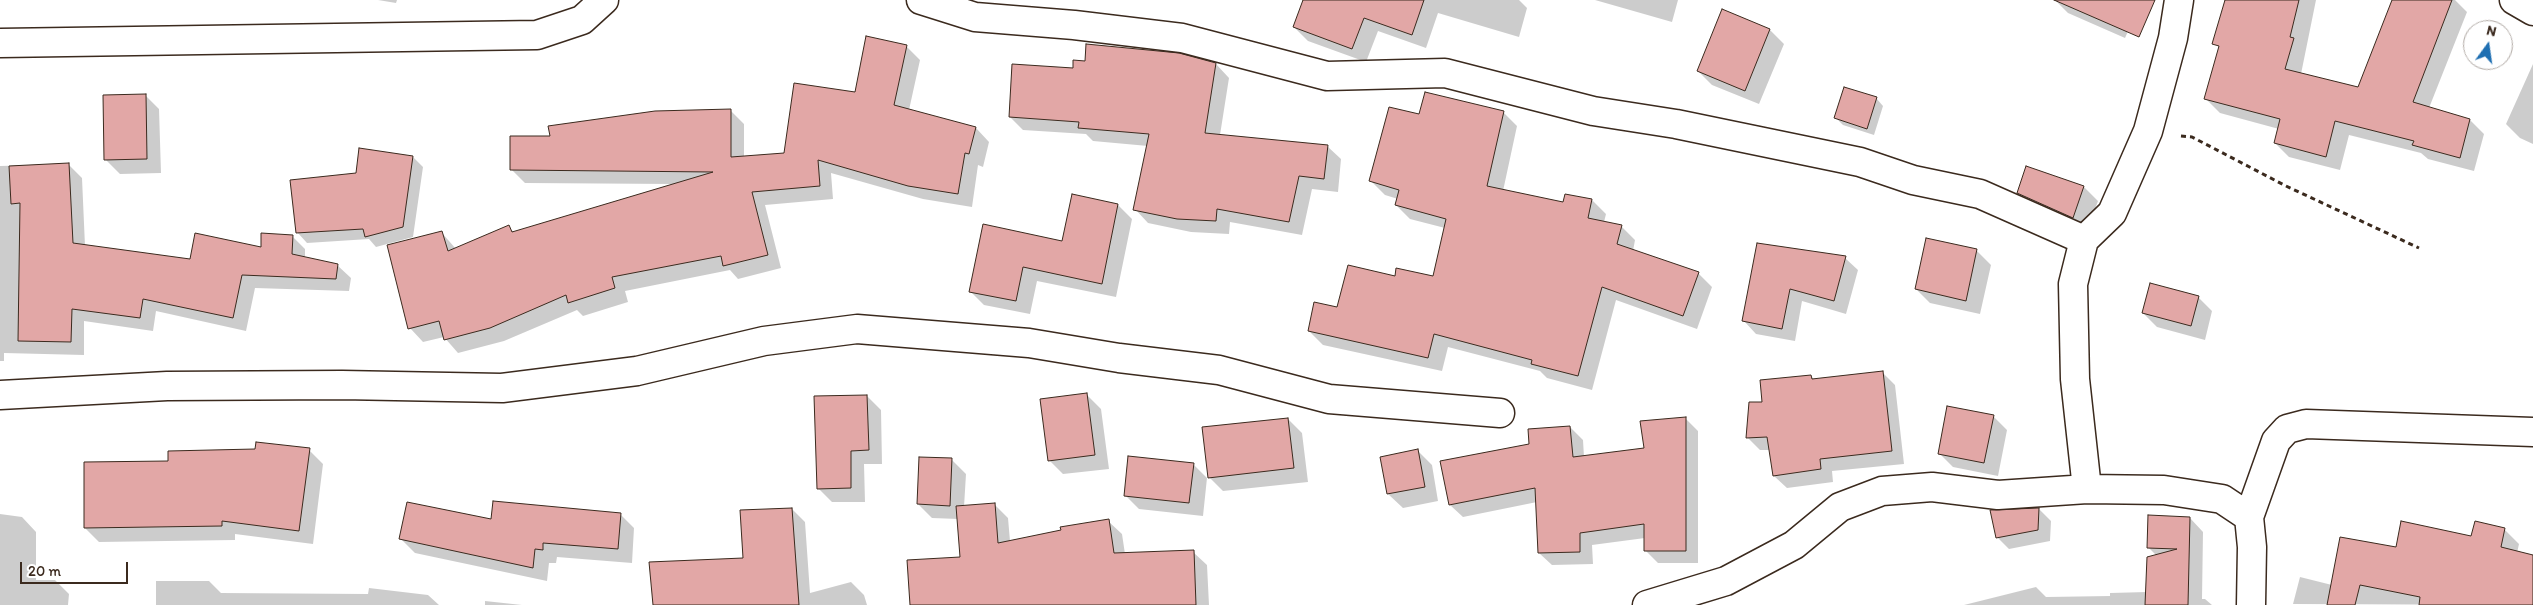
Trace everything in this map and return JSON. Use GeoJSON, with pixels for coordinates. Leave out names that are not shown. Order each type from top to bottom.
{"type":"FeatureCollection","features":[{"type":"Feature","properties":{"kind":"street"},"geometry":{"type":"LineString","coordinates":[[0,44],[74,40],[537,35],[582,20],[604,0]]}},
{"type":"Feature","properties":{"kind":"street"},"geometry":{"type":"LineString","coordinates":[[921,0],[975,17],[1074,25],[1182,38],[1327,76],[1445,74],[1593,111],[1676,124],[1860,162],[1913,180],[1980,194],[2084,240]]}},
{"type":"Feature","properties":{"kind":"street"},"geometry":{"type":"LineString","coordinates":[[2087,489],[2075,379],[2072,284],[2084,240],[2112,213],[2148,132],[2173,38],[2179,0]]}},
{"type":"Feature","properties":{"kind":"street"},"geometry":{"type":"LineString","coordinates":[[2514,0],[2533,11]]}},
{"type":"Feature","properties":{"kind":"street"},"geometry":{"type":"LineString","coordinates":[[0,395],[168,386],[342,384],[502,388],[636,371],[764,341],[857,329],[1029,343],[1119,358],[1219,370],[1329,399],[1500,413]]}},
{"type":"Feature","properties":{"kind":"street"},"geometry":{"type":"LineString","coordinates":[[2251,605],[2252,547],[2249,517],[2276,441],[2287,429],[2306,424],[2533,432]]}},
{"type":"Feature","properties":{"kind":"street"},"geometry":{"type":"LineString","coordinates":[[1647,605],[1726,581],[1794,545],[1840,507],[1882,490],[1932,487],[1998,495],[2087,489],[2164,490],[2222,499],[2249,517]]}},
{"type":"Feature","properties":{"kind":"path"},"geometry":{"type":"LineString","coordinates":[[2148,132],[2192,137],[2286,186],[2419,248]]}},
{"type":"Feature","properties":{"kind":"building"},"geometry":{"type":"Polygon","coordinates":[[[1303,0],[1424,0],[1412,35],[1364,18],[1352,49],[1293,27],[1303,0]]]}},
{"type":"Feature","properties":{"kind":"building"},"geometry":{"type":"Polygon","coordinates":[[[2054,0],[2155,0],[2139,37],[2054,0]]]}},
{"type":"Feature","properties":{"kind":"building"},"geometry":{"type":"Polygon","coordinates":[[[2225,0],[2299,0],[2290,37],[2294,38],[2285,69],[2358,87],[2392,0],[2452,0],[2413,102],[2470,119],[2460,158],[2412,145],[2414,141],[2335,121],[2326,157],[2274,143],[2280,119],[2204,99],[2219,46],[2212,44],[2225,0]]]}},
{"type":"Feature","properties":{"kind":"building"},"geometry":{"type":"Polygon","coordinates":[[[1722,9],[1770,29],[1745,91],[1697,71],[1722,9]]]}},
{"type":"Feature","properties":{"kind":"building"},"geometry":{"type":"Polygon","coordinates":[[[866,36],[907,45],[894,105],[976,127],[969,154],[965,153],[958,194],[908,186],[818,160],[820,186],[752,192],[768,255],[723,266],[721,256],[612,277],[615,288],[568,303],[566,295],[490,328],[444,340],[439,321],[408,329],[387,245],[442,231],[448,251],[509,225],[512,232],[713,172],[510,170],[510,136],[550,136],[548,126],[655,111],[731,109],[731,157],[784,153],[794,83],[855,92],[866,36]]]}},
{"type":"Feature","properties":{"kind":"building"},"geometry":{"type":"Polygon","coordinates":[[[1086,44],[1179,53],[1216,63],[1205,133],[1328,145],[1324,179],[1299,176],[1289,222],[1217,209],[1216,221],[1177,219],[1133,210],[1149,134],[1078,128],[1079,122],[1009,117],[1012,64],[1073,68],[1073,60],[1085,61],[1086,44]]]}},
{"type":"Feature","properties":{"kind":"building"},"geometry":{"type":"Polygon","coordinates":[[[1844,87],[1877,97],[1867,129],[1834,118],[1844,87]]]}},
{"type":"Feature","properties":{"kind":"building"},"geometry":{"type":"Polygon","coordinates":[[[1425,92],[1504,111],[1487,186],[1563,202],[1565,194],[1592,199],[1588,218],[1622,225],[1617,244],[1699,272],[1683,316],[1602,287],[1578,376],[1531,364],[1532,360],[1434,334],[1428,358],[1308,331],[1314,302],[1337,307],[1348,265],[1395,276],[1396,268],[1433,276],[1446,219],[1395,205],[1399,190],[1369,181],[1389,107],[1419,114],[1425,92]]]}},
{"type":"Feature","properties":{"kind":"building"},"geometry":{"type":"Polygon","coordinates":[[[146,94],[147,159],[104,160],[103,95],[146,94]]]}},
{"type":"Feature","properties":{"kind":"building"},"geometry":{"type":"Polygon","coordinates":[[[359,148],[413,156],[403,227],[365,237],[363,229],[296,233],[290,180],[356,173],[359,148]]]}},
{"type":"Feature","properties":{"kind":"building"},"geometry":{"type":"Polygon","coordinates":[[[69,163],[73,243],[190,259],[195,233],[261,247],[261,233],[293,235],[292,254],[338,264],[336,279],[242,275],[233,318],[143,299],[140,318],[72,309],[71,342],[18,341],[20,203],[11,204],[9,166],[69,163]]]}},
{"type":"Feature","properties":{"kind":"building"},"geometry":{"type":"Polygon","coordinates":[[[2026,166],[2084,186],[2073,218],[2017,193],[2026,166]]]}},
{"type":"Feature","properties":{"kind":"building"},"geometry":{"type":"Polygon","coordinates":[[[1072,194],[1118,204],[1102,284],[1023,267],[1016,301],[969,292],[983,224],[1062,241],[1072,194]]]}},
{"type":"Feature","properties":{"kind":"building"},"geometry":{"type":"Polygon","coordinates":[[[1926,238],[1977,249],[1966,301],[1915,289],[1926,238]]]}},
{"type":"Feature","properties":{"kind":"building"},"geometry":{"type":"Polygon","coordinates":[[[1757,243],[1846,256],[1834,301],[1790,289],[1782,329],[1742,321],[1757,243]]]}},
{"type":"Feature","properties":{"kind":"building"},"geometry":{"type":"Polygon","coordinates":[[[2150,283],[2199,296],[2191,326],[2142,313],[2150,283]]]}},
{"type":"Feature","properties":{"kind":"building"},"geometry":{"type":"Polygon","coordinates":[[[1883,371],[1892,451],[1820,459],[1821,469],[1773,476],[1767,437],[1746,438],[1749,402],[1762,402],[1760,380],[1811,375],[1812,379],[1883,371]]]}},
{"type":"Feature","properties":{"kind":"building"},"geometry":{"type":"Polygon","coordinates":[[[1087,393],[1095,455],[1048,461],[1040,399],[1087,393]]]}},
{"type":"Feature","properties":{"kind":"building"},"geometry":{"type":"Polygon","coordinates":[[[867,395],[869,450],[851,451],[851,488],[817,489],[814,396],[867,395]]]}},
{"type":"Feature","properties":{"kind":"building"},"geometry":{"type":"Polygon","coordinates":[[[1947,406],[1994,415],[1984,463],[1938,454],[1947,406]]]}},
{"type":"Feature","properties":{"kind":"building"},"geometry":{"type":"Polygon","coordinates":[[[1686,417],[1686,551],[1644,551],[1644,524],[1580,533],[1580,552],[1538,553],[1535,488],[1449,505],[1440,461],[1529,444],[1528,429],[1570,426],[1573,457],[1644,448],[1640,421],[1686,417]]]}},
{"type":"Feature","properties":{"kind":"building"},"geometry":{"type":"Polygon","coordinates":[[[1288,418],[1294,468],[1208,478],[1202,427],[1288,418]]]}},
{"type":"Feature","properties":{"kind":"building"},"geometry":{"type":"Polygon","coordinates":[[[256,442],[310,448],[299,531],[222,521],[222,526],[84,528],[84,462],[168,461],[168,451],[255,449],[256,442]]]}},
{"type":"Feature","properties":{"kind":"building"},"geometry":{"type":"Polygon","coordinates":[[[1418,449],[1425,487],[1387,494],[1380,457],[1418,449]]]}},
{"type":"Feature","properties":{"kind":"building"},"geometry":{"type":"Polygon","coordinates":[[[1128,456],[1194,463],[1189,503],[1124,496],[1128,456]]]}},
{"type":"Feature","properties":{"kind":"building"},"geometry":{"type":"Polygon","coordinates":[[[919,457],[952,458],[950,506],[917,504],[919,457]]]}},
{"type":"Feature","properties":{"kind":"building"},"geometry":{"type":"Polygon","coordinates":[[[493,501],[621,513],[618,549],[543,543],[543,550],[535,549],[533,568],[399,539],[407,502],[491,519],[493,501]]]}},
{"type":"Feature","properties":{"kind":"building"},"geometry":{"type":"Polygon","coordinates":[[[995,503],[998,543],[1061,530],[1060,527],[1109,519],[1114,553],[1194,550],[1196,605],[910,605],[907,560],[960,557],[956,506],[995,503]]]}},
{"type":"Feature","properties":{"kind":"building"},"geometry":{"type":"Polygon","coordinates":[[[792,508],[799,605],[653,605],[649,562],[743,558],[740,510],[792,508]]]}},
{"type":"Feature","properties":{"kind":"building"},"geometry":{"type":"Polygon","coordinates":[[[2039,508],[2038,530],[1996,538],[1990,510],[2039,508]]]}},
{"type":"Feature","properties":{"kind":"building"},"geometry":{"type":"Polygon","coordinates":[[[2148,515],[2190,517],[2188,605],[2145,605],[2147,557],[2177,549],[2147,548],[2148,515]]]}},
{"type":"Feature","properties":{"kind":"building"},"geometry":{"type":"Polygon","coordinates":[[[2401,521],[2471,536],[2475,521],[2505,528],[2501,547],[2533,555],[2533,605],[2419,605],[2420,597],[2360,585],[2355,605],[2327,605],[2340,537],[2396,547],[2401,521]]]}}]}
